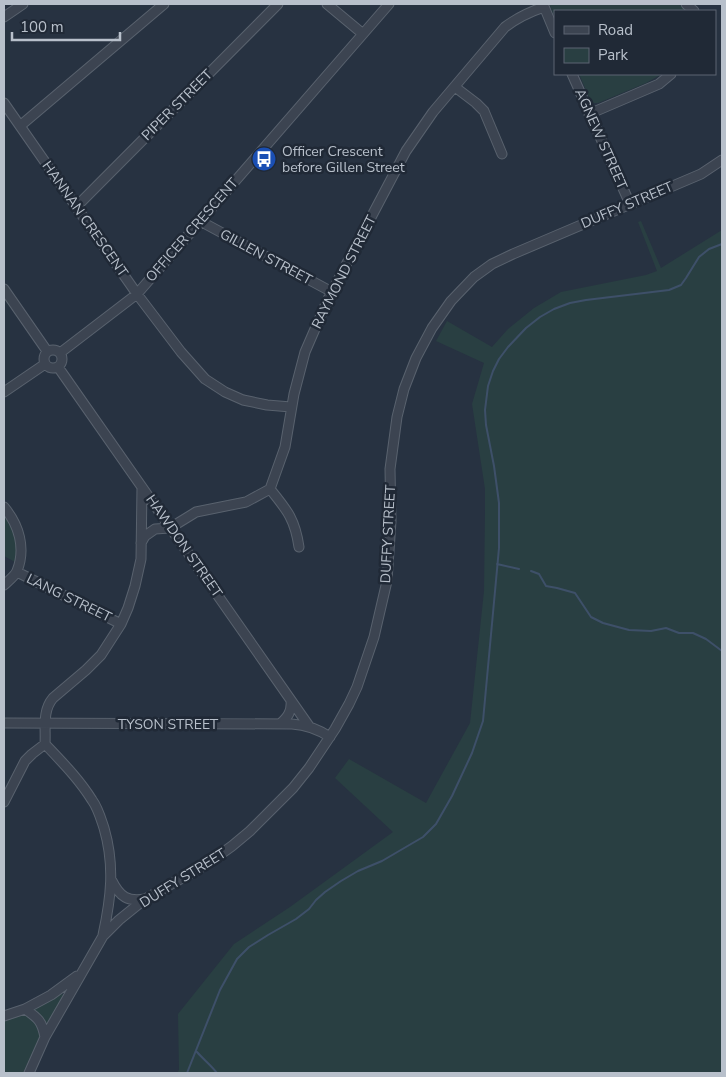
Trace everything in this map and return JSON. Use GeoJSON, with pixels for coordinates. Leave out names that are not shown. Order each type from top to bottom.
{"type":"FeatureCollection","features":[{"type":"Feature","properties":{"kind":"street"},"geometry":{"type":"LineString","coordinates":[[4,17],[23,4]]}},
{"type":"Feature","properties":{"kind":"street"},"geometry":{"type":"LineString","coordinates":[[20,126],[164,4]]}},
{"type":"Feature","properties":{"kind":"street","name":"PIPER STREET"},"geometry":{"type":"LineString","coordinates":[[76,207],[278,4]]}},
{"type":"Feature","properties":{"kind":"street"},"geometry":{"type":"LineString","coordinates":[[327,4],[363,34]]}},
{"type":"Feature","properties":{"kind":"street","name":"OFFICER CRESCENT"},"geometry":{"type":"LineString","coordinates":[[60,353],[137,294],[389,4]]}},
{"type":"Feature","properties":{"kind":"street"},"geometry":{"type":"LineString","coordinates":[[543,5],[554,31]]}},
{"type":"Feature","properties":{"kind":"street","name":"RAYMOND STREET"},"geometry":{"type":"LineString","coordinates":[[270,490],[284,447],[291,407],[305,352],[332,292],[406,151],[433,112],[505,28],[516,19],[543,5]]}},
{"type":"Feature","properties":{"kind":"street","name":"AGNEW STREET"},"geometry":{"type":"LineString","coordinates":[[572,75],[630,204]]}},
{"type":"Feature","properties":{"kind":"street"},"geometry":{"type":"LineString","coordinates":[[589,114],[659,84],[670,75]]}},
{"type":"Feature","properties":{"kind":"street"},"geometry":{"type":"LineString","coordinates":[[455,87],[476,102],[484,111],[502,154]]}},
{"type":"Feature","properties":{"kind":"street","name":"HANNAN CRESCENT"},"geometry":{"type":"LineString","coordinates":[[4,102],[137,294],[180,352],[205,379],[225,392],[244,400],[267,405],[291,407]]}},
{"type":"Feature","properties":{"kind":"street","name":"DUFFY STREET"},"geometry":{"type":"LineString","coordinates":[[29,1073],[44,1037],[103,936],[145,899],[207,864],[250,831],[293,788],[309,768],[349,704],[357,687],[374,637],[387,581],[391,521],[390,469],[396,417],[416,358],[432,328],[451,301],[474,277],[492,264],[701,174],[722,160]]}},
{"type":"Feature","properties":{"kind":"street","name":"GILLEN STREET"},"geometry":{"type":"LineString","coordinates":[[200,222],[332,292]]}},
{"type":"Feature","properties":{"kind":"street"},"geometry":{"type":"LineString","coordinates":[[4,289],[48,351]]}},
{"type":"Feature","properties":{"kind":"street"},"geometry":{"type":"LineString","coordinates":[[54,349],[60,353],[62,360],[58,367],[51,368],[45,364],[44,355],[48,351],[54,349]]}},
{"type":"Feature","properties":{"kind":"street"},"geometry":{"type":"LineString","coordinates":[[4,392],[45,364]]}},
{"type":"Feature","properties":{"kind":"street","name":"HAWDON STREET"},"geometry":{"type":"LineString","coordinates":[[58,367],[309,726]]}},
{"type":"Feature","properties":{"kind":"street"},"geometry":{"type":"LineString","coordinates":[[103,936],[112,881],[108,840],[94,802],[80,783],[45,744],[46,713],[49,702],[86,670],[101,654],[121,624],[128,608],[141,559],[142,487]]}},
{"type":"Feature","properties":{"kind":"street"},"geometry":{"type":"LineString","coordinates":[[141,543],[144,536],[153,530],[170,528],[196,512],[246,502],[270,490],[288,510],[299,548]]}},
{"type":"Feature","properties":{"kind":"street"},"geometry":{"type":"LineString","coordinates":[[4,507],[17,526],[21,543],[17,572],[4,585]]}},
{"type":"Feature","properties":{"kind":"street","name":"LANG STREET"},"geometry":{"type":"LineString","coordinates":[[17,572],[121,624]]}},
{"type":"Feature","properties":{"kind":"street"},"geometry":{"type":"LineString","coordinates":[[280,724],[287,718],[290,712],[292,707],[291,700]]}},
{"type":"Feature","properties":{"kind":"street","name":"TYSON STREET"},"geometry":{"type":"LineString","coordinates":[[4,723],[280,724],[309,726],[318,729],[330,737]]}},
{"type":"Feature","properties":{"kind":"street"},"geometry":{"type":"LineString","coordinates":[[4,802],[25,762],[45,744]]}},
{"type":"Feature","properties":{"kind":"street"},"geometry":{"type":"LineString","coordinates":[[112,881],[116,890],[123,897],[131,900],[145,899]]}},
{"type":"Feature","properties":{"kind":"street"},"geometry":{"type":"LineString","coordinates":[[4,1016],[25,1009],[51,995],[81,973]]}},
{"type":"Feature","properties":{"kind":"street"},"geometry":{"type":"LineString","coordinates":[[25,1009],[39,1019],[43,1026],[44,1037]]}},
{"type":"Feature","properties":{"kind":"green space"},"geometry":{"type":"Polygon","coordinates":[[[549,4],[678,4],[687,10],[554,10],[554,15],[549,4]]]}},
{"type":"Feature","properties":{"kind":"green space"},"geometry":{"type":"Polygon","coordinates":[[[579,75],[660,75],[598,103],[591,102],[579,75]]]}},
{"type":"Feature","properties":{"kind":"green space"},"geometry":{"type":"Polygon","coordinates":[[[641,221],[661,268],[722,230],[722,1073],[177,1073],[179,1070],[178,1014],[234,944],[290,907],[393,832],[335,778],[349,759],[426,803],[470,723],[484,591],[485,510],[485,489],[472,404],[484,363],[436,341],[447,321],[492,347],[508,329],[534,308],[561,292],[646,275],[657,271],[638,222],[641,221]]]}},
{"type":"Feature","properties":{"kind":"green space"},"geometry":{"type":"Polygon","coordinates":[[[4,512],[16,534],[17,551],[15,562],[4,556],[4,512]]]}},
{"type":"Feature","properties":{"kind":"green space"},"geometry":{"type":"Polygon","coordinates":[[[61,993],[63,995],[62,999],[49,1023],[42,1019],[34,1009],[61,993]]]}},
{"type":"Feature","properties":{"kind":"green space"},"geometry":{"type":"Polygon","coordinates":[[[22,1015],[29,1017],[35,1022],[39,1028],[40,1036],[23,1073],[4,1073],[4,1020],[22,1015]]]}},
{"type":"Feature","properties":{"kind":"waterway"},"geometry":{"type":"LineString","coordinates":[[187,1073],[220,990],[237,959],[249,947],[296,919],[309,909],[325,892],[341,881],[358,871],[382,861],[423,837],[436,824],[452,796],[472,753],[483,721],[499,548],[499,503],[485,410],[488,386],[499,359],[526,328],[554,309],[586,300],[669,290],[681,285],[699,257],[709,249],[722,244]]}},
{"type":"Feature","properties":{"kind":"waterway"},"geometry":{"type":"LineString","coordinates":[[497,564],[519,569]]}},
{"type":"Feature","properties":{"kind":"waterway"},"geometry":{"type":"LineString","coordinates":[[531,571],[539,574],[546,586],[575,593],[591,617],[603,623],[629,630],[651,631],[666,628],[679,633],[693,633],[706,639],[722,651]]}},
{"type":"Feature","properties":{"kind":"waterway"},"geometry":{"type":"LineString","coordinates":[[197,1052],[217,1073]]}},
{"type":"Feature","properties":{"kind":"place","name":"Officer Crescent before Gillen Street"},"geometry":{"type":"Point","coordinates":[264,159]}}]}
